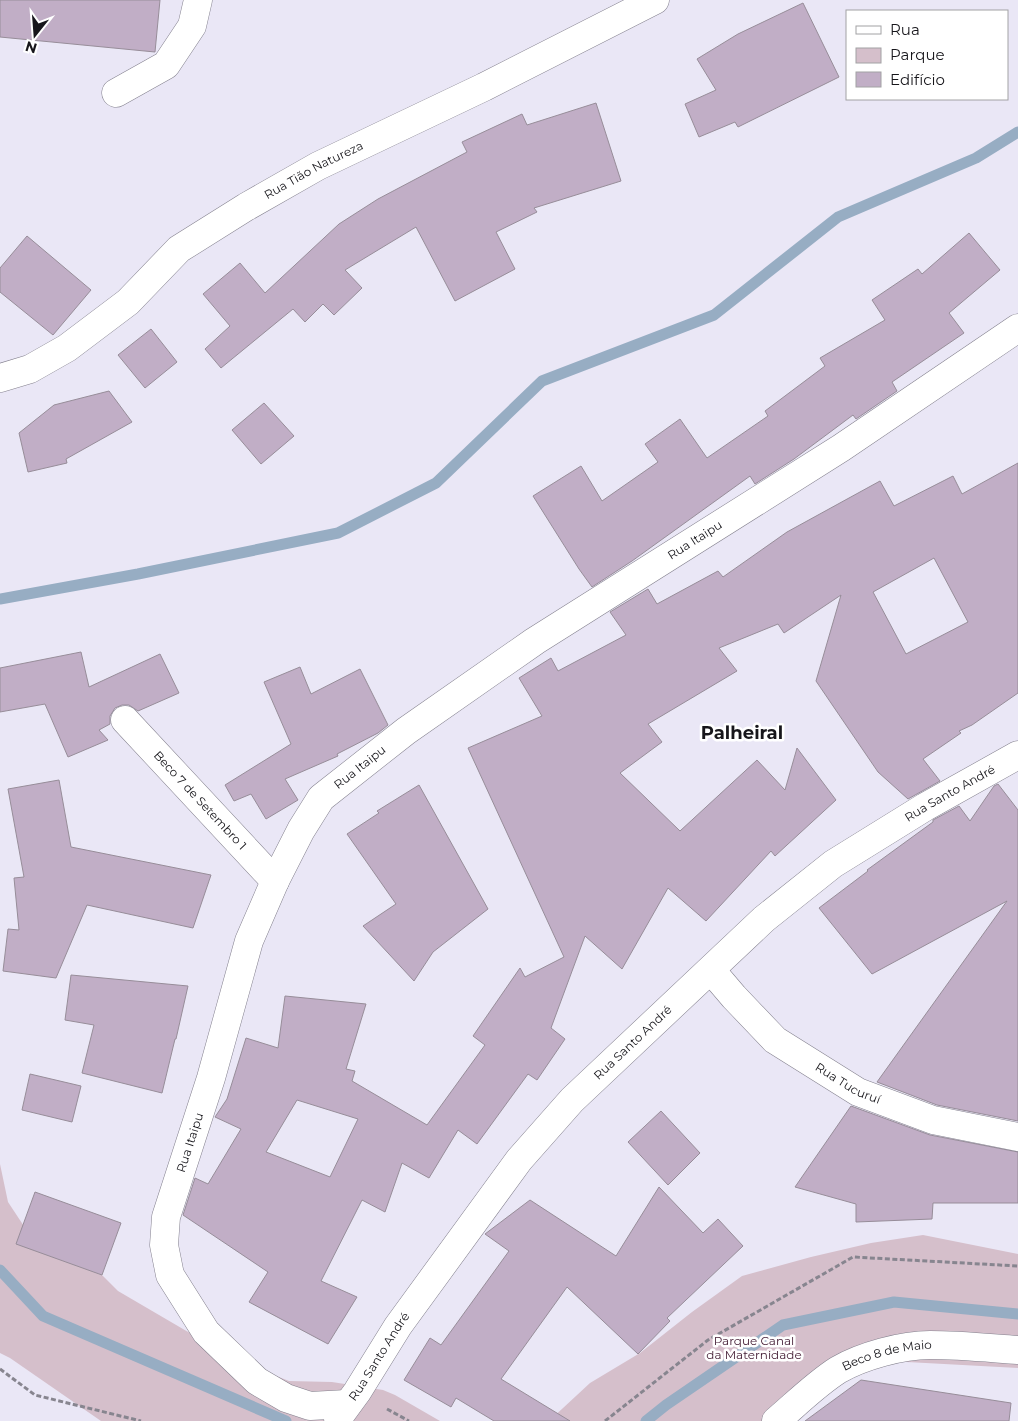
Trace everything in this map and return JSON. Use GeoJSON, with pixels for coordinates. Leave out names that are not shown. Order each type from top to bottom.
{"type":"FeatureCollection","features":[{"type":"Feature","properties":{"kind":"street"},"geometry":{"type":"LineString","coordinates":[[116,93],[166,64],[192,26],[198,0]]}},
{"type":"Feature","properties":{"kind":"street","name":"Rua Tião Natureza"},"geometry":{"type":"LineString","coordinates":[[0,378],[30,369],[67,348],[128,302],[179,249],[246,207],[318,166],[484,87],[655,0]]}},
{"type":"Feature","properties":{"kind":"street","name":"Rua Itaipu"},"geometry":{"type":"LineString","coordinates":[[341,1414],[286,1398],[257,1381],[206,1332],[170,1275],[164,1245],[166,1217],[211,1078],[249,941],[274,881],[301,830],[321,798],[406,731],[535,641],[841,448],[1018,328]]}},
{"type":"Feature","properties":{"kind":"street","name":"Beco 7 de Setembro 1"},"geometry":{"type":"LineString","coordinates":[[125,720],[274,881]]}},
{"type":"Feature","properties":{"kind":"street","name":"Rua Santo André"},"geometry":{"type":"LineString","coordinates":[[341,1414],[398,1326],[519,1160],[572,1100],[764,919],[833,864],[926,807],[1018,755]]}},
{"type":"Feature","properties":{"kind":"street","name":"Rua Tucuruí"},"geometry":{"type":"LineString","coordinates":[[711,970],[775,1040],[858,1092],[933,1120],[1018,1136]]}},
{"type":"Feature","properties":{"kind":"street","name":"Beco 8 de Maio"},"geometry":{"type":"LineString","coordinates":[[776,1421],[816,1386],[837,1371],[856,1361],[890,1351],[928,1345],[1018,1350]]}},
{"type":"Feature","properties":{"kind":"path"},"geometry":{"type":"LineString","coordinates":[[606,1421],[708,1340],[853,1257],[1018,1266]]}},
{"type":"Feature","properties":{"kind":"path"},"geometry":{"type":"LineString","coordinates":[[0,1369],[35,1395],[141,1421]]}},
{"type":"Feature","properties":{"kind":"green space"},"geometry":{"type":"Polygon","coordinates":[[[0,1164],[8,1202],[39,1249],[102,1275],[118,1291],[236,1360],[289,1381],[332,1382],[383,1390],[440,1421],[101,1421],[0,1353],[0,1164]]]}},
{"type":"Feature","properties":{"kind":"green space","name":"Parque Canal da Maternidade"},"geometry":{"type":"Polygon","coordinates":[[[923,1235],[1018,1254],[1018,1368],[870,1360],[765,1421],[549,1421],[590,1383],[640,1353],[742,1276],[871,1243],[923,1235]]]}},
{"type":"Feature","properties":{"kind":"building"},"geometry":{"type":"Polygon","coordinates":[[[0,0],[160,0],[155,52],[0,37],[0,0]]]}},
{"type":"Feature","properties":{"kind":"building"},"geometry":{"type":"Polygon","coordinates":[[[803,3],[839,77],[738,127],[735,122],[699,137],[685,104],[716,90],[697,59],[738,34],[803,3]]]}},
{"type":"Feature","properties":{"kind":"building"},"geometry":{"type":"Polygon","coordinates":[[[596,103],[621,181],[534,208],[537,212],[496,232],[515,269],[455,301],[416,227],[345,270],[362,288],[334,315],[323,304],[305,322],[293,309],[221,368],[205,349],[230,326],[203,294],[240,263],[265,293],[339,224],[378,199],[467,152],[462,142],[522,114],[527,125],[596,103]]]}},
{"type":"Feature","properties":{"kind":"building"},"geometry":{"type":"Polygon","coordinates":[[[969,233],[1000,270],[949,313],[964,333],[892,382],[897,391],[856,419],[853,415],[794,459],[755,484],[750,476],[632,561],[592,587],[533,496],[581,466],[602,501],[658,462],[645,444],[680,419],[707,458],[768,416],[765,411],[825,366],[820,358],[885,320],[872,300],[918,269],[922,274],[969,233]]]}},
{"type":"Feature","properties":{"kind":"building"},"geometry":{"type":"Polygon","coordinates":[[[27,236],[91,290],[53,335],[0,292],[0,268],[27,236]]]}},
{"type":"Feature","properties":{"kind":"building"},"geometry":{"type":"Polygon","coordinates":[[[151,329],[177,362],[145,388],[118,355],[151,329]]]}},
{"type":"Feature","properties":{"kind":"building"},"geometry":{"type":"Polygon","coordinates":[[[109,391],[132,422],[66,459],[67,463],[28,472],[19,433],[54,405],[109,391]]]}},
{"type":"Feature","properties":{"kind":"building"},"geometry":{"type":"Polygon","coordinates":[[[264,403],[294,436],[261,464],[232,430],[264,403]]]}},
{"type":"Feature","properties":{"kind":"building"},"geometry":{"type":"Polygon","coordinates":[[[1018,463],[1018,693],[972,725],[959,731],[961,733],[923,759],[940,781],[908,799],[878,772],[816,681],[841,595],[784,633],[778,624],[719,648],[737,671],[648,724],[662,742],[620,773],[680,831],[757,760],[785,790],[797,748],[836,800],[775,856],[771,851],[706,921],[668,888],[622,969],[585,936],[551,1028],[565,1039],[537,1080],[528,1074],[477,1144],[458,1130],[429,1178],[402,1163],[385,1212],[362,1200],[321,1281],[357,1297],[328,1344],[249,1302],[268,1272],[183,1215],[195,1178],[208,1184],[241,1129],[215,1117],[227,1099],[246,1038],[278,1048],[285,996],[366,1004],[346,1069],[355,1071],[352,1081],[427,1125],[485,1045],[473,1036],[520,968],[525,977],[564,957],[468,748],[542,716],[519,678],[551,658],[558,671],[626,635],[610,612],[648,589],[657,604],[718,571],[723,577],[787,532],[880,481],[894,506],[953,476],[962,494],[1018,463]],[[934,558],[873,592],[906,654],[968,622],[934,558]],[[297,1100],[266,1152],[330,1177],[358,1119],[297,1100]]]}},
{"type":"Feature","properties":{"kind":"building"},"geometry":{"type":"Polygon","coordinates":[[[81,652],[89,687],[160,654],[179,693],[138,711],[129,705],[115,708],[110,716],[110,724],[99,730],[108,740],[68,757],[45,704],[0,712],[0,668],[81,652]]]}},
{"type":"Feature","properties":{"kind":"building"},"geometry":{"type":"Polygon","coordinates":[[[300,667],[311,694],[360,669],[388,725],[378,733],[337,754],[338,756],[285,779],[298,800],[266,819],[251,794],[234,801],[225,785],[291,744],[264,682],[300,667]]]}},
{"type":"Feature","properties":{"kind":"building"},"geometry":{"type":"Polygon","coordinates":[[[59,780],[71,847],[211,875],[193,928],[87,905],[56,978],[3,971],[8,929],[19,930],[14,878],[24,877],[8,789],[59,780]]]}},
{"type":"Feature","properties":{"kind":"building"},"geometry":{"type":"Polygon","coordinates":[[[998,784],[1018,810],[1018,1121],[937,1105],[877,1082],[1007,901],[872,974],[819,908],[933,822],[933,820],[959,806],[970,821],[994,786],[998,784]]]}},
{"type":"Feature","properties":{"kind":"building"},"geometry":{"type":"Polygon","coordinates":[[[419,785],[488,909],[433,952],[414,981],[363,926],[396,904],[347,834],[379,813],[377,811],[419,785]]]}},
{"type":"Feature","properties":{"kind":"building"},"geometry":{"type":"Polygon","coordinates":[[[71,975],[188,986],[162,1093],[82,1073],[94,1025],[65,1020],[71,975]]]}},
{"type":"Feature","properties":{"kind":"building"},"geometry":{"type":"Polygon","coordinates":[[[30,1074],[81,1086],[72,1122],[22,1110],[30,1074]]]}},
{"type":"Feature","properties":{"kind":"building"},"geometry":{"type":"Polygon","coordinates":[[[851,1106],[930,1135],[1018,1152],[1018,1203],[933,1203],[932,1219],[856,1222],[856,1204],[795,1187],[851,1106]]]}},
{"type":"Feature","properties":{"kind":"building"},"geometry":{"type":"Polygon","coordinates":[[[661,1111],[700,1153],[668,1185],[628,1142],[661,1111]]]}},
{"type":"Feature","properties":{"kind":"building"},"geometry":{"type":"Polygon","coordinates":[[[659,1187],[703,1233],[718,1219],[743,1246],[667,1318],[670,1321],[638,1354],[567,1287],[501,1379],[570,1421],[494,1421],[456,1398],[451,1407],[404,1380],[430,1338],[441,1345],[509,1251],[485,1234],[530,1200],[616,1256],[659,1187]]]}},
{"type":"Feature","properties":{"kind":"building"},"geometry":{"type":"Polygon","coordinates":[[[35,1192],[121,1223],[102,1275],[16,1244],[35,1192]]]}},
{"type":"Feature","properties":{"kind":"building"},"geometry":{"type":"Polygon","coordinates":[[[861,1380],[1011,1403],[1009,1421],[805,1421],[861,1380]]]}},
{"type":"Feature","properties":{"kind":"waterway"},"geometry":{"type":"LineString","coordinates":[[0,599],[138,574],[338,533],[436,483],[542,381],[714,315],[838,217],[976,158],[1018,132]]}},
{"type":"Feature","properties":{"kind":"waterway"},"geometry":{"type":"LineString","coordinates":[[0,1270],[43,1316],[286,1421]]}},
{"type":"Feature","properties":{"kind":"waterway"},"geometry":{"type":"LineString","coordinates":[[646,1421],[666,1405],[783,1325],[894,1302],[1018,1314]]}},
{"type":"Feature","properties":{"kind":"district","name":"Palheiral"},"geometry":{"type":"Point","coordinates":[742,733]}}]}
